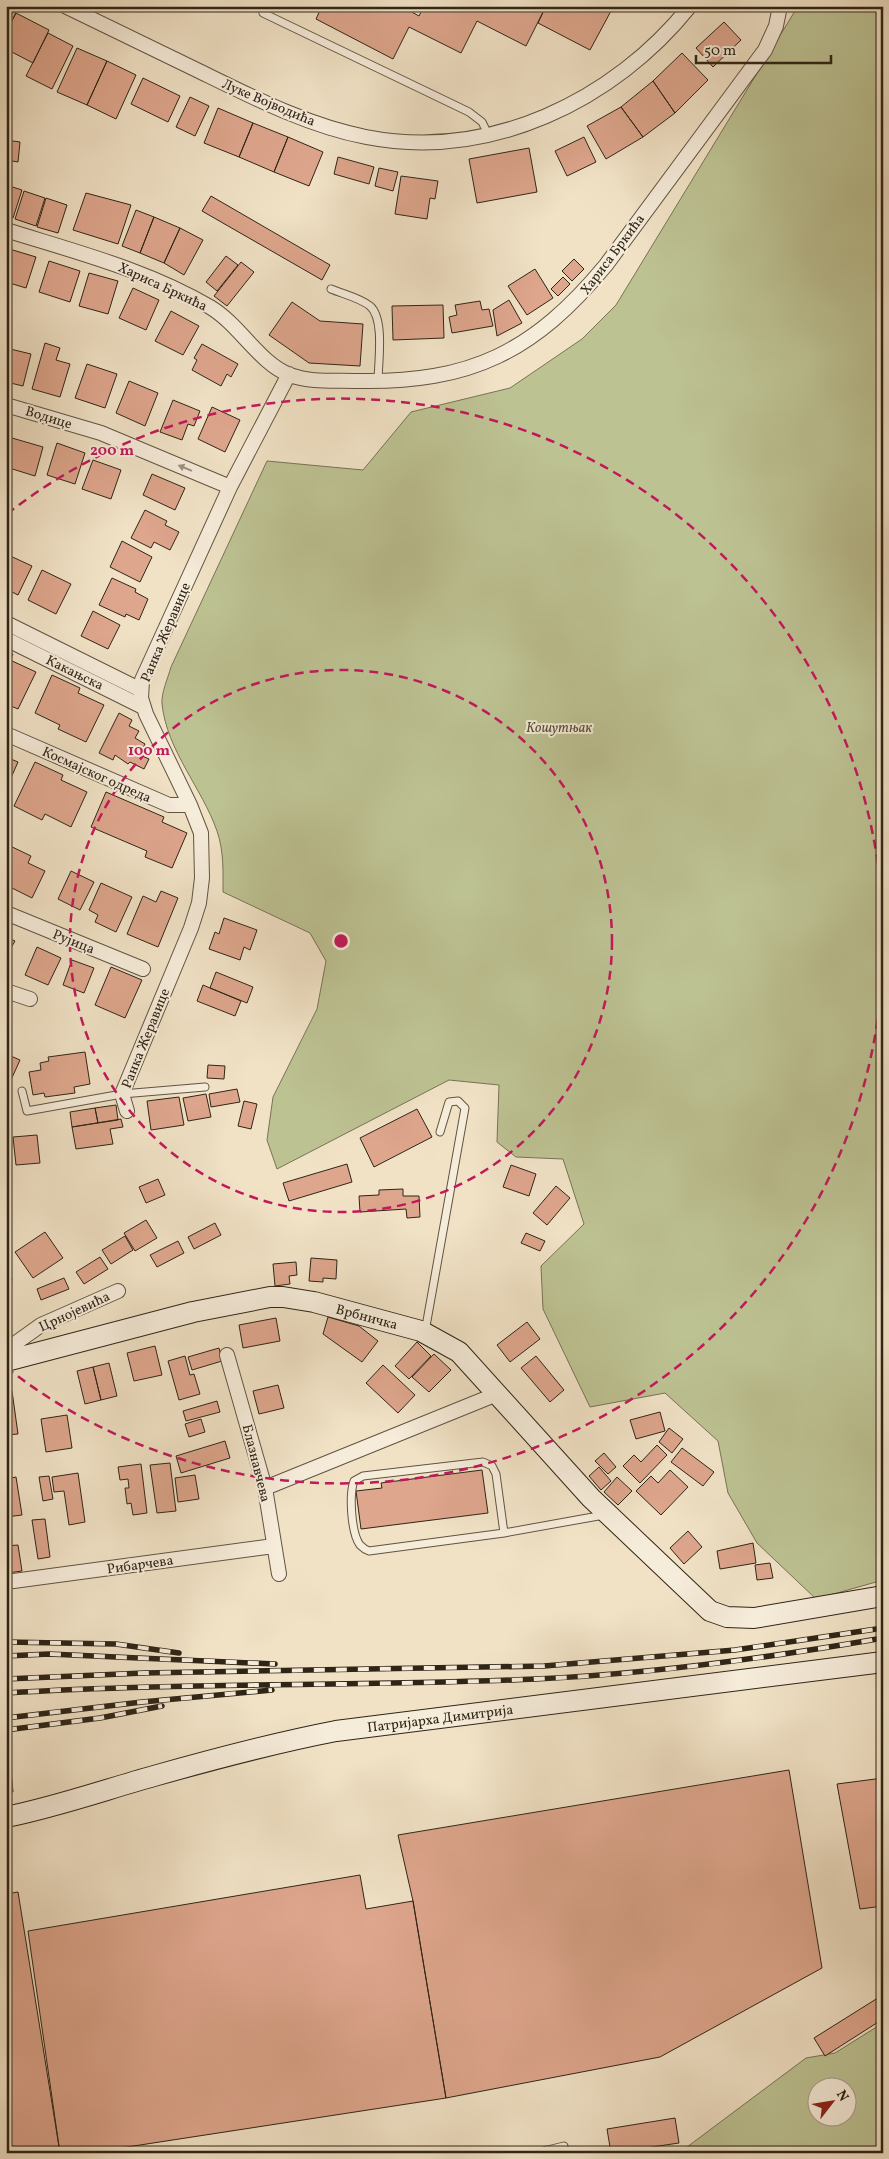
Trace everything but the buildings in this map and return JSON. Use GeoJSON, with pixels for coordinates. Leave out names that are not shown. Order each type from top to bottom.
{"type":"FeatureCollection","features":[{"type":"Feature","properties":{"kind":"street","name":"Луке Војводића"},"geometry":{"type":"LineString","coordinates":[[65,6],[250,96],[343,131],[405,142],[458,140],[488,134],[540,120],[572,106],[614,80],[657,44],[690,6]]}},
{"type":"Feature","properties":{"kind":"street","name":"Хариса Бркића"},"geometry":{"type":"LineString","coordinates":[[6,230],[128,268],[171,287],[230,321],[266,360],[289,374],[328,381],[378,382],[443,376],[483,363],[523,344],[578,298],[606,265],[765,50],[776,26],[780,6]]}},
{"type":"Feature","properties":{"kind":"street","name":"Ранка Жеравице"},"geometry":{"type":"LineString","coordinates":[[122,1094],[199,903],[202,878],[200,833],[190,805],[143,707],[141,690],[145,670],[230,487],[289,374]]}},
{"type":"Feature","properties":{"kind":"street","name":"Водице"},"geometry":{"type":"LineString","coordinates":[[6,405],[101,433],[230,487]]}},
{"type":"Feature","properties":{"kind":"street","name":"Какањска"},"geometry":{"type":"LineString","coordinates":[[6,623],[141,690]]}},
{"type":"Feature","properties":{"kind":"street","name":"Какањска"},"geometry":{"type":"LineString","coordinates":[[6,638],[143,707]]}},
{"type":"Feature","properties":{"kind":"street","name":"Космајског одреда"},"geometry":{"type":"LineString","coordinates":[[6,734],[169,805],[190,805]]}},
{"type":"Feature","properties":{"kind":"street","name":"Рујица"},"geometry":{"type":"LineString","coordinates":[[6,913],[143,969]]}},
{"type":"Feature","properties":{"kind":"street"},"geometry":{"type":"LineString","coordinates":[[6,991],[30,999]]}},
{"type":"Feature","properties":{"kind":"street"},"geometry":{"type":"LineString","coordinates":[[122,1094],[126,1111]]}},
{"type":"Feature","properties":{"kind":"street","name":"Црнојевића"},"geometry":{"type":"LineString","coordinates":[[6,1350],[41,1325],[118,1291]]}},
{"type":"Feature","properties":{"kind":"street","name":"Врбничка"},"geometry":{"type":"LineString","coordinates":[[6,1360],[193,1312],[270,1297],[314,1302],[424,1332],[459,1352],[607,1515],[646,1548],[710,1611],[727,1617],[774,1616],[883,1596]]}},
{"type":"Feature","properties":{"kind":"street","name":"Блазнавчева"},"geometry":{"type":"LineString","coordinates":[[227,1355],[265,1488],[279,1574]]}},
{"type":"Feature","properties":{"kind":"street"},"geometry":{"type":"LineString","coordinates":[[265,1488],[497,1394]]}},
{"type":"Feature","properties":{"kind":"street","name":"Рибарчева"},"geometry":{"type":"LineString","coordinates":[[6,1582],[274,1546]]}},
{"type":"Feature","properties":{"kind":"street","name":"Патријарха Димитрија"},"geometry":{"type":"LineString","coordinates":[[6,1817],[44,1809],[153,1776],[282,1742],[336,1731],[883,1662]]}},
{"type":"Feature","properties":{"kind":"lane"},"geometry":{"type":"LineString","coordinates":[[263,13],[470,112],[482,122],[488,134]]}},
{"type":"Feature","properties":{"kind":"lane"},"geometry":{"type":"LineString","coordinates":[[331,289],[363,302],[376,313],[379,329],[378,382]]}},
{"type":"Feature","properties":{"kind":"lane"},"geometry":{"type":"LineString","coordinates":[[22,1091],[27,1111],[122,1094],[205,1087]]}},
{"type":"Feature","properties":{"kind":"lane"},"geometry":{"type":"LineString","coordinates":[[424,1332],[465,1108],[458,1101],[449,1102],[440,1132]]}},
{"type":"Feature","properties":{"kind":"lane"},"geometry":{"type":"LineString","coordinates":[[504,1533],[496,1474],[492,1466],[484,1462],[363,1476],[354,1481],[350,1491],[355,1534],[360,1545],[370,1551],[504,1533],[607,1515]]}},
{"type":"Feature","properties":{"kind":"lane"},"geometry":{"type":"LineString","coordinates":[[535,2153],[564,2146]]}},
{"type":"Feature","properties":{"kind":"green space","name":"Кошутњак"},"geometry":{"type":"Polygon","coordinates":[[[798,6],[883,6],[883,1580],[816,1599],[757,1543],[728,1493],[718,1441],[665,1393],[590,1407],[543,1309],[541,1266],[584,1224],[563,1159],[516,1157],[497,1142],[499,1085],[449,1080],[277,1169],[267,1140],[273,1097],[317,1009],[326,961],[310,933],[223,892],[222,854],[217,831],[211,815],[171,738],[162,704],[171,667],[267,461],[363,470],[411,412],[510,388],[582,339],[616,305],[798,6]]]}},
{"type":"Feature","properties":{"kind":"green space"},"geometry":{"type":"Polygon","coordinates":[[[883,2023],[883,2153],[679,2153],[806,2058],[835,2053],[883,2023]]]}},
{"type":"Feature","properties":{"kind":"railway"},"geometry":{"type":"LineString","coordinates":[[6,1679],[144,1673],[544,1666],[735,1650],[883,1628]]}},
{"type":"Feature","properties":{"kind":"railway"},"geometry":{"type":"LineString","coordinates":[[6,1693],[139,1687],[404,1683],[579,1677],[710,1664],[883,1638]]}},
{"type":"Feature","properties":{"kind":"railway"},"geometry":{"type":"LineString","coordinates":[[6,1642],[116,1644],[179,1653]]}},
{"type":"Feature","properties":{"kind":"railway"},"geometry":{"type":"LineString","coordinates":[[6,1656],[49,1654],[275,1664]]}},
{"type":"Feature","properties":{"kind":"railway"},"geometry":{"type":"LineString","coordinates":[[6,1718],[142,1702],[272,1690]]}},
{"type":"Feature","properties":{"kind":"railway"},"geometry":{"type":"LineString","coordinates":[[6,1730],[100,1718],[162,1706]]}}]}
